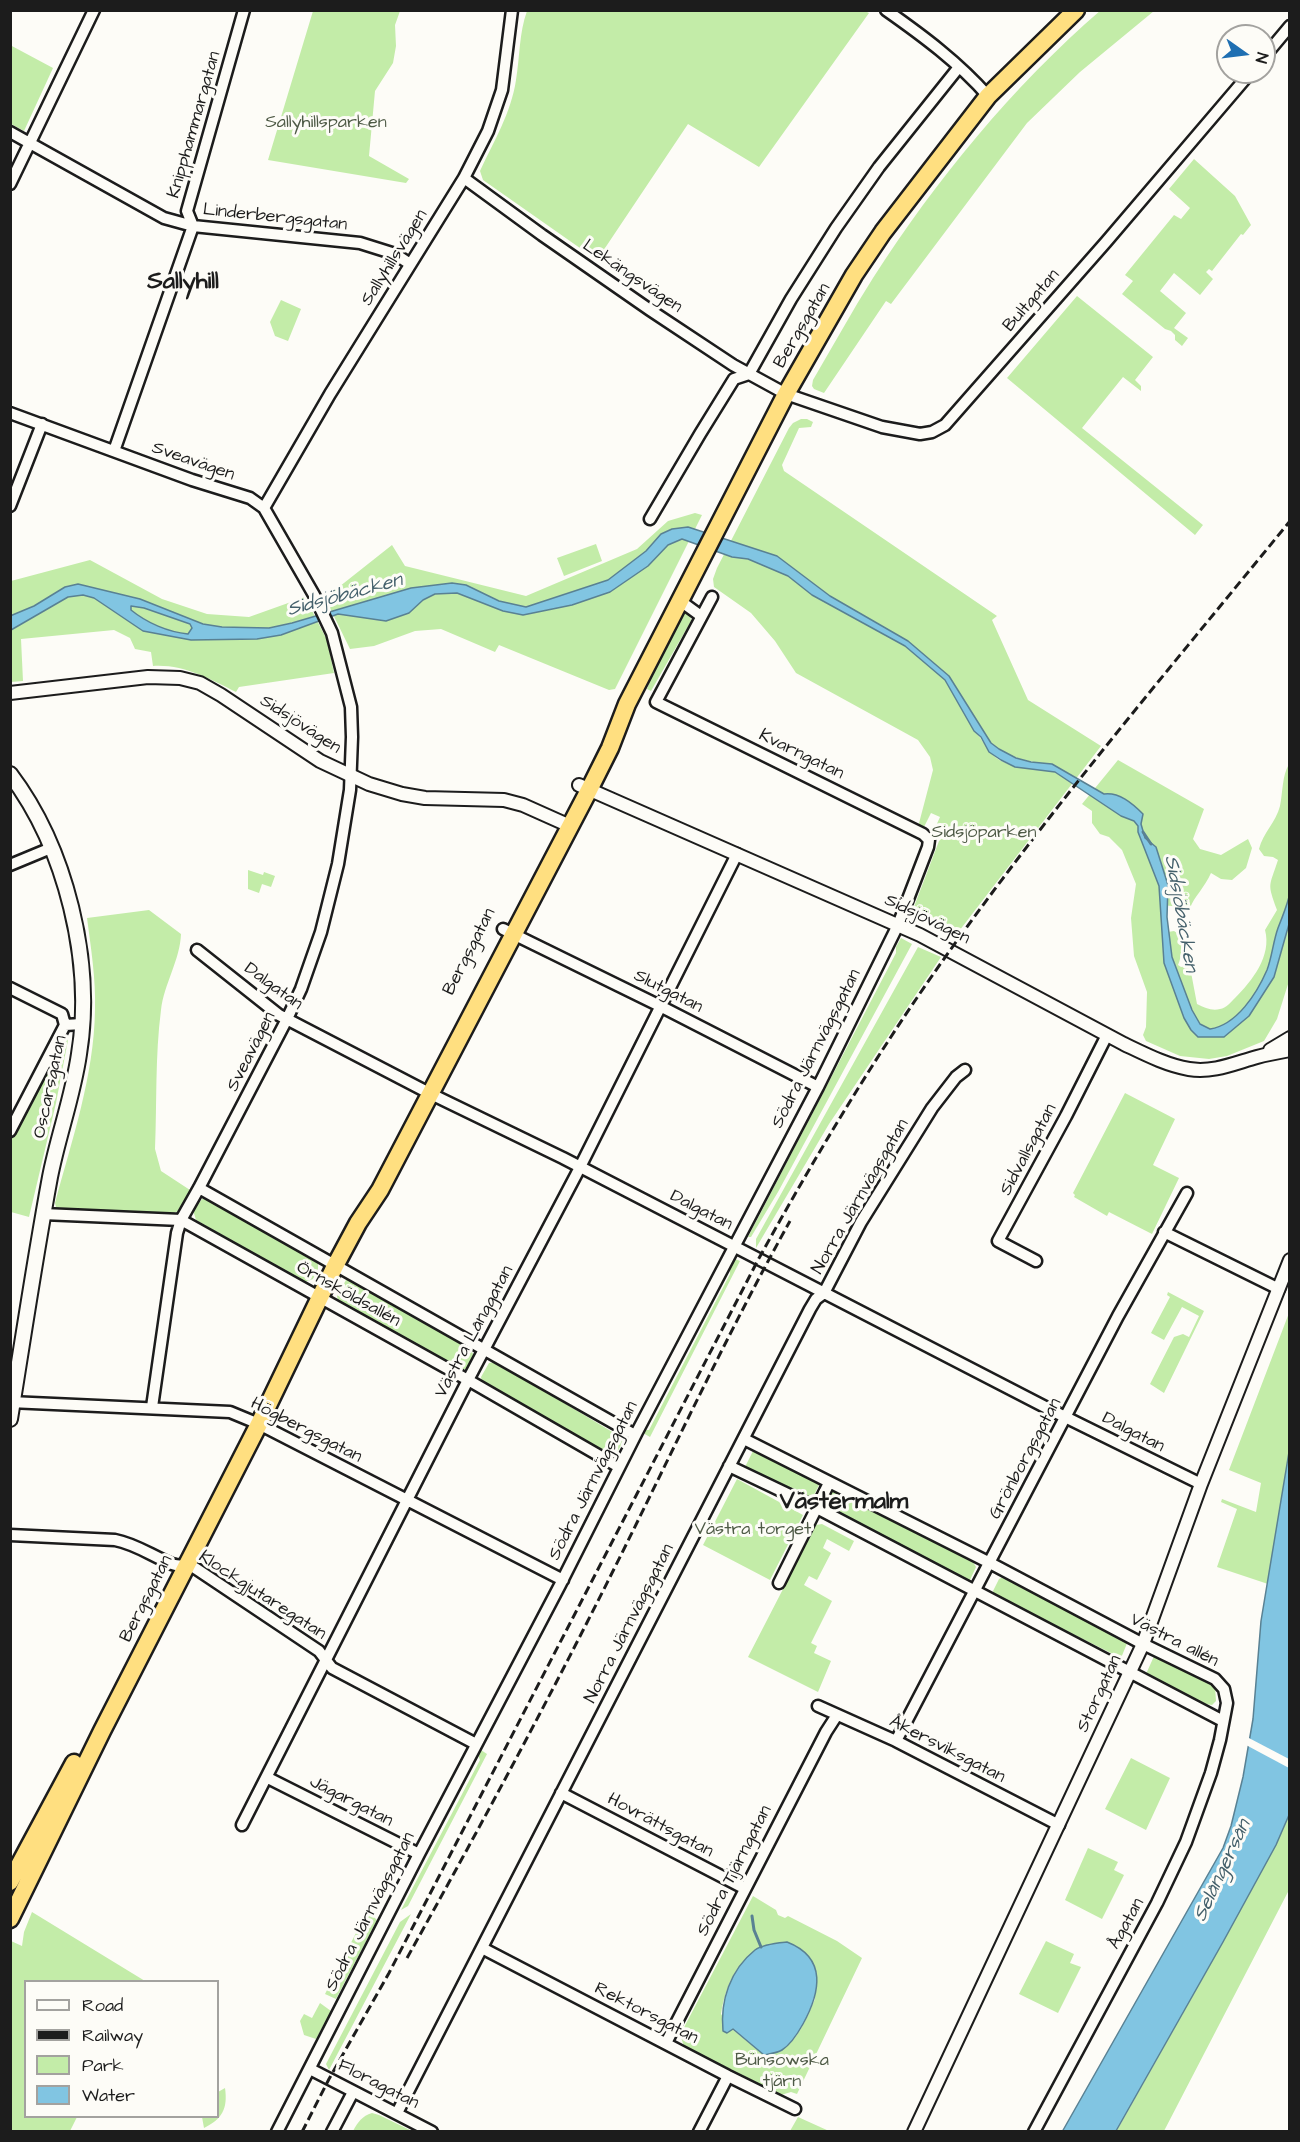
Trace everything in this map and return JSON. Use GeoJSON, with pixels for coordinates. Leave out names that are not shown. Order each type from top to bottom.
{"type":"FeatureCollection","features":[{"type":"Feature","properties":{"kind":"highway","name":"Bergsgatan"},"geometry":{"type":"LineString","coordinates":[[10,1882],[181,1565],[358,1223],[370,1185],[427,1091],[584,788],[600,744],[627,704],[786,394],[854,275],[883,232],[988,96],[1076,10]]}},
{"type":"Feature","properties":{"kind":"highway","name":"Bergsgatan"},"geometry":{"type":"LineString","coordinates":[[10,1919],[181,1565]]}},
{"type":"Feature","properties":{"kind":"main road","name":"Oscarsgatan"},"geometry":{"type":"LineString","coordinates":[[10,774],[36,814],[70,899],[82,978],[82,1024],[73,1089],[54,1157],[10,1419]]}},
{"type":"Feature","properties":{"kind":"street"},"geometry":{"type":"LineString","coordinates":[[10,184],[94,10]]}},
{"type":"Feature","properties":{"kind":"street","name":"Knipphammargatan"},"geometry":{"type":"LineString","coordinates":[[114,451],[193,226],[187,211],[244,10]]}},
{"type":"Feature","properties":{"kind":"street","name":"Sallyhillsvägen"},"geometry":{"type":"LineString","coordinates":[[264,508],[284,470],[464,178],[496,111],[502,90],[512,10]]}},
{"type":"Feature","properties":{"kind":"street"},"geometry":{"type":"LineString","coordinates":[[894,12],[959,67],[988,96]]}},
{"type":"Feature","properties":{"kind":"street"},"geometry":{"type":"LineString","coordinates":[[1276,43],[1290,26]]}},
{"type":"Feature","properties":{"kind":"street"},"geometry":{"type":"LineString","coordinates":[[650,519],[734,379],[749,374],[790,300],[836,228],[879,167],[959,67]]}},
{"type":"Feature","properties":{"kind":"street","name":"Bultgatan"},"geometry":{"type":"LineString","coordinates":[[786,394],[882,427],[905,432],[920,434],[932,432],[945,425],[1241,84]]}},
{"type":"Feature","properties":{"kind":"street","name":"Linderbergsgatan"},"geometry":{"type":"LineString","coordinates":[[10,132],[164,218],[193,226],[360,243],[395,254],[410,264]]}},
{"type":"Feature","properties":{"kind":"street","name":"Lekängsvägen"},"geometry":{"type":"LineString","coordinates":[[464,178],[542,236],[724,359],[786,394]]}},
{"type":"Feature","properties":{"kind":"street","name":"Sveavägen"},"geometry":{"type":"LineString","coordinates":[[10,413],[250,498],[264,508],[332,633],[351,706],[351,777],[333,888],[321,932],[287,1019],[181,1220],[175,1244],[152,1407]]}},
{"type":"Feature","properties":{"kind":"street"},"geometry":{"type":"LineString","coordinates":[[10,506],[42,424]]}},
{"type":"Feature","properties":{"kind":"street"},"geometry":{"type":"LineString","coordinates":[[679,600],[701,616],[712,597]]}},
{"type":"Feature","properties":{"kind":"street","name":"Kvarngatan"},"geometry":{"type":"LineString","coordinates":[[701,616],[656,702],[923,834],[929,840]]}},
{"type":"Feature","properties":{"kind":"street","name":"Sidsjövägen"},"geometry":{"type":"LineString","coordinates":[[10,693],[148,676],[180,678],[200,683],[221,695],[320,761],[351,777],[402,794],[425,798],[504,800],[523,805],[565,824]]}},
{"type":"Feature","properties":{"kind":"street","name":"Sidsjövägen"},"geometry":{"type":"LineString","coordinates":[[584,788],[951,950],[1107,1035],[1156,1059],[1190,1069],[1225,1067],[1258,1056],[1290,1050]]}},
{"type":"Feature","properties":{"kind":"street","name":"Södra Järnvägsgatan"},"geometry":{"type":"LineString","coordinates":[[277,2132],[419,1854],[563,1580],[635,1435],[818,1087],[898,925],[929,840]]}},
{"type":"Feature","properties":{"kind":"street"},"geometry":{"type":"LineString","coordinates":[[10,865],[51,848]]}},
{"type":"Feature","properties":{"kind":"street","name":"Västra Långgatan"},"geometry":{"type":"LineString","coordinates":[[242,1825],[268,1778],[468,1380],[580,1167],[737,854]]}},
{"type":"Feature","properties":{"kind":"street","name":"Slutgatan"},"geometry":{"type":"LineString","coordinates":[[508,932],[818,1087]]}},
{"type":"Feature","properties":{"kind":"street","name":"Dalgatan"},"geometry":{"type":"LineString","coordinates":[[197,950],[279,1015],[1065,1417],[1201,1484]]}},
{"type":"Feature","properties":{"kind":"street"},"geometry":{"type":"LineString","coordinates":[[10,988],[62,1014],[64,1025],[10,1131]]}},
{"type":"Feature","properties":{"kind":"street"},"geometry":{"type":"LineString","coordinates":[[64,1025],[82,1024]]}},
{"type":"Feature","properties":{"kind":"street","name":"Sidvallsgatan"},"geometry":{"type":"LineString","coordinates":[[1036,1261],[998,1241],[1107,1035]]}},
{"type":"Feature","properties":{"kind":"street","name":"Sidsjövägen"},"geometry":{"type":"LineString","coordinates":[[1258,1056],[1290,1038]]}},
{"type":"Feature","properties":{"kind":"street","name":"Norra Järnvägsgatan"},"geometry":{"type":"LineString","coordinates":[[397,2113],[810,1309],[816,1299],[824,1293],[861,1222],[932,1108],[956,1077],[965,1070]]}},
{"type":"Feature","properties":{"kind":"street","name":"Örnsköldsallén"},"geometry":{"type":"LineString","coordinates":[[199,1188],[635,1435]]}},
{"type":"Feature","properties":{"kind":"street","name":"Grönborgsgatan"},"geometry":{"type":"LineString","coordinates":[[896,1741],[1065,1417],[1187,1193]]}},
{"type":"Feature","properties":{"kind":"street","name":"Örnsköldsallén"},"geometry":{"type":"LineString","coordinates":[[44,1214],[181,1220],[619,1467]]}},
{"type":"Feature","properties":{"kind":"street"},"geometry":{"type":"LineString","coordinates":[[1164,1232],[1279,1289]]}},
{"type":"Feature","properties":{"kind":"street","name":"Storgatan"},"geometry":{"type":"LineString","coordinates":[[914,2132],[1143,1644],[1201,1484],[1290,1260]]}},
{"type":"Feature","properties":{"kind":"street","name":"Högbergsgatan"},"geometry":{"type":"LineString","coordinates":[[12,1402],[230,1412],[255,1422],[563,1580]]}},
{"type":"Feature","properties":{"kind":"street","name":"Västra allén"},"geometry":{"type":"LineString","coordinates":[[744,1438],[1215,1679],[1224,1689],[1227,1703],[1223,1721]]}},
{"type":"Feature","properties":{"kind":"street"},"geometry":{"type":"LineString","coordinates":[[729,1466],[817,1508],[1223,1721]]}},
{"type":"Feature","properties":{"kind":"street"},"geometry":{"type":"LineString","coordinates":[[779,1583],[829,1483]]}},
{"type":"Feature","properties":{"kind":"street","name":"Klockgjutaregatan"},"geometry":{"type":"LineString","coordinates":[[10,1535],[115,1539],[181,1565],[319,1651],[332,1668],[476,1744]]}},
{"type":"Feature","properties":{"kind":"street","name":"Åkersviksgatan"},"geometry":{"type":"LineString","coordinates":[[818,1706],[896,1741],[1059,1826]]}},
{"type":"Feature","properties":{"kind":"street","name":"Södra Tjärngatan"},"geometry":{"type":"LineString","coordinates":[[666,2043],[825,1732],[837,1715]]}},
{"type":"Feature","properties":{"kind":"street","name":"Ågatan"},"geometry":{"type":"LineString","coordinates":[[1034,2132],[1172,1874],[1199,1809],[1211,1773],[1223,1721]]}},
{"type":"Feature","properties":{"kind":"street","name":"Jägargatan"},"geometry":{"type":"LineString","coordinates":[[268,1778],[419,1854]]}},
{"type":"Feature","properties":{"kind":"street","name":"Hovrättsgatan"},"geometry":{"type":"LineString","coordinates":[[561,1793],[744,1888]]}},
{"type":"Feature","properties":{"kind":"street","name":"Rektorsgatan"},"geometry":{"type":"LineString","coordinates":[[482,1948],[795,2109]]}},
{"type":"Feature","properties":{"kind":"street","name":"Floragatan"},"geometry":{"type":"LineString","coordinates":[[310,2069],[432,2132]]}},
{"type":"Feature","properties":{"kind":"street"},"geometry":{"type":"LineString","coordinates":[[699,2132],[728,2076]]}},
{"type":"Feature","properties":{"kind":"street"},"geometry":{"type":"LineString","coordinates":[[332,2132],[353,2092]]}},
{"type":"Feature","properties":{"kind":"green space"},"geometry":{"type":"Polygon","coordinates":[[[1101,10],[1154,11],[1080,72],[1027,123],[891,304],[886,301],[824,393],[814,389],[813,380],[873,278],[949,170],[1006,103],[1101,10]]]}},
{"type":"Feature","properties":{"kind":"green space","name":"Sallyhillsparken"},"geometry":{"type":"Polygon","coordinates":[[[313,11],[400,11],[395,25],[396,46],[393,63],[375,91],[369,156],[409,179],[406,183],[268,160],[313,11]]]}},
{"type":"Feature","properties":{"kind":"green space"},"geometry":{"type":"Polygon","coordinates":[[[527,11],[865,11],[869,13],[759,167],[688,124],[597,260],[483,180],[480,171],[501,127],[514,92],[521,36],[527,11]]]}},
{"type":"Feature","properties":{"kind":"green space"},"geometry":{"type":"Polygon","coordinates":[[[10,45],[53,68],[24,131],[11,124],[10,45]]]}},
{"type":"Feature","properties":{"kind":"green space"},"geometry":{"type":"Polygon","coordinates":[[[1194,159],[1235,196],[1251,225],[1243,235],[1241,234],[1212,271],[1209,269],[1206,272],[1213,279],[1200,295],[1174,273],[1160,291],[1186,313],[1174,328],[1188,338],[1182,346],[1175,340],[1175,335],[1171,331],[1165,329],[1122,294],[1133,281],[1125,275],[1174,215],[1181,219],[1190,208],[1169,189],[1194,159]]]}},
{"type":"Feature","properties":{"kind":"green space"},"geometry":{"type":"Polygon","coordinates":[[[1077,296],[1153,357],[1135,380],[1141,386],[1141,391],[1123,377],[1082,428],[1203,525],[1195,535],[1007,378],[1077,296]]]}},
{"type":"Feature","properties":{"kind":"green space"},"geometry":{"type":"Polygon","coordinates":[[[281,300],[301,309],[288,341],[275,336],[270,322],[281,300]]]}},
{"type":"Feature","properties":{"kind":"green space","name":"Sidsjöparken"},"geometry":{"type":"Polygon","coordinates":[[[801,419],[813,422],[811,427],[799,428],[782,465],[784,471],[997,616],[992,620],[1028,700],[1101,746],[953,939],[917,918],[912,912],[939,841],[947,834],[935,828],[940,817],[931,813],[923,829],[918,827],[933,770],[930,757],[918,740],[796,673],[775,641],[751,613],[714,587],[713,579],[717,568],[793,423],[801,419]],[[777,556],[748,559],[788,576],[812,595],[905,646],[945,680],[974,731],[995,757],[1018,766],[1052,764],[1020,759],[1005,753],[991,743],[949,676],[908,641],[830,596],[777,556]]]}},
{"type":"Feature","properties":{"kind":"green space"},"geometry":{"type":"Polygon","coordinates":[[[695,513],[702,515],[615,689],[609,690],[499,645],[495,652],[441,629],[415,631],[374,646],[350,649],[325,598],[392,545],[405,566],[526,596],[637,549],[668,521],[695,513]]]}},
{"type":"Feature","properties":{"kind":"green space"},"geometry":{"type":"Polygon","coordinates":[[[596,544],[602,561],[564,576],[557,558],[596,544]]]}},
{"type":"Feature","properties":{"kind":"green space"},"geometry":{"type":"Polygon","coordinates":[[[90,560],[162,599],[207,614],[249,617],[305,597],[327,640],[334,673],[239,687],[236,692],[186,670],[153,666],[151,652],[135,649],[130,638],[114,630],[21,639],[23,681],[11,682],[11,581],[90,560]]]}},
{"type":"Feature","properties":{"kind":"green space"},"geometry":{"type":"Polygon","coordinates":[[[684,612],[690,614],[691,621],[651,691],[647,689],[656,664],[684,612]]]}},
{"type":"Feature","properties":{"kind":"green space"},"geometry":{"type":"Polygon","coordinates":[[[1118,760],[1204,809],[1193,839],[1200,849],[1221,855],[1248,839],[1252,848],[1246,868],[1232,880],[1221,879],[1211,873],[1190,908],[1162,905],[1162,933],[1174,931],[1186,939],[1178,965],[1190,967],[1197,1004],[1214,1010],[1226,1006],[1254,976],[1266,949],[1265,930],[1277,910],[1270,885],[1278,860],[1264,856],[1259,849],[1278,812],[1289,764],[1290,902],[1283,923],[1289,924],[1289,981],[1277,1019],[1264,1041],[1227,1056],[1209,1059],[1180,1056],[1146,1041],[1143,1035],[1146,1027],[1147,992],[1134,956],[1131,918],[1136,884],[1122,850],[1109,837],[1100,834],[1092,823],[1092,811],[1082,804],[1118,760]]]}},
{"type":"Feature","properties":{"kind":"green space"},"geometry":{"type":"Polygon","coordinates":[[[248,870],[275,876],[271,887],[262,884],[259,893],[248,889],[248,870]]]}},
{"type":"Feature","properties":{"kind":"green space"},"geometry":{"type":"Polygon","coordinates":[[[149,910],[181,934],[178,953],[161,1010],[155,1149],[161,1171],[190,1190],[177,1212],[165,1215],[59,1209],[55,1203],[81,1108],[94,1035],[95,987],[87,918],[149,910]]]}},
{"type":"Feature","properties":{"kind":"green space"},"geometry":{"type":"Polygon","coordinates":[[[901,938],[912,944],[778,1192],[751,1237],[748,1237],[896,953],[896,947],[901,938]]]}},
{"type":"Feature","properties":{"kind":"green space"},"geometry":{"type":"Polygon","coordinates":[[[918,947],[941,957],[829,1124],[756,1248],[756,1239],[918,947]]]}},
{"type":"Feature","properties":{"kind":"green space"},"geometry":{"type":"Polygon","coordinates":[[[67,1038],[56,1103],[29,1217],[11,1212],[10,1142],[62,1040],[67,1038]]]}},
{"type":"Feature","properties":{"kind":"green space"},"geometry":{"type":"Polygon","coordinates":[[[1125,1093],[1175,1119],[1153,1165],[1179,1178],[1152,1234],[1109,1212],[1107,1216],[1074,1197],[1073,1193],[1125,1093]]]}},
{"type":"Feature","properties":{"kind":"green space"},"geometry":{"type":"Polygon","coordinates":[[[203,1198],[209,1199],[318,1260],[318,1270],[313,1279],[305,1282],[196,1220],[193,1210],[203,1198]]]}},
{"type":"Feature","properties":{"kind":"green space"},"geometry":{"type":"Polygon","coordinates":[[[733,1258],[740,1261],[650,1437],[643,1433],[644,1430],[649,1430],[730,1274],[730,1261],[733,1258]]]}},
{"type":"Feature","properties":{"kind":"green space"},"geometry":{"type":"Polygon","coordinates":[[[346,1280],[352,1280],[470,1348],[474,1356],[468,1368],[461,1370],[338,1301],[337,1296],[346,1280]]]}},
{"type":"Feature","properties":{"kind":"green space"},"geometry":{"type":"Polygon","coordinates":[[[1168,1292],[1204,1311],[1164,1393],[1150,1384],[1174,1337],[1183,1334],[1189,1337],[1199,1316],[1182,1307],[1164,1340],[1151,1333],[1170,1297],[1167,1295],[1168,1292]]]}},
{"type":"Feature","properties":{"kind":"green space"},"geometry":{"type":"Polygon","coordinates":[[[1289,1313],[1289,1452],[1268,1584],[1217,1567],[1237,1509],[1221,1502],[1222,1499],[1256,1512],[1261,1483],[1229,1470],[1289,1313]]]}},
{"type":"Feature","properties":{"kind":"green space"},"geometry":{"type":"Polygon","coordinates":[[[496,1362],[619,1436],[623,1442],[615,1456],[609,1456],[482,1383],[481,1377],[489,1363],[496,1362]]]}},
{"type":"Feature","properties":{"kind":"green space"},"geometry":{"type":"Polygon","coordinates":[[[754,1449],[817,1482],[819,1485],[812,1499],[807,1500],[745,1467],[754,1449]]]}},
{"type":"Feature","properties":{"kind":"green space","name":"Västra torget"},"geometry":{"type":"Polygon","coordinates":[[[737,1479],[803,1515],[770,1580],[703,1545],[737,1479]]]}},
{"type":"Feature","properties":{"kind":"green space"},"geometry":{"type":"Polygon","coordinates":[[[835,1490],[973,1562],[976,1567],[969,1582],[965,1582],[827,1510],[824,1505],[830,1492],[835,1490]]]}},
{"type":"Feature","properties":{"kind":"green space"},"geometry":{"type":"Polygon","coordinates":[[[822,1524],[854,1541],[849,1551],[827,1539],[823,1548],[831,1553],[817,1580],[809,1576],[804,1585],[832,1601],[811,1643],[817,1646],[814,1653],[831,1661],[818,1692],[748,1657],[816,1525],[822,1524]]]}},
{"type":"Feature","properties":{"kind":"green space"},"geometry":{"type":"Polygon","coordinates":[[[1003,1577],[1126,1639],[1128,1641],[1121,1658],[994,1595],[993,1591],[999,1579],[1003,1577]]]}},
{"type":"Feature","properties":{"kind":"green space"},"geometry":{"type":"Polygon","coordinates":[[[1155,1654],[1207,1679],[1215,1687],[1216,1701],[1212,1705],[1206,1704],[1146,1674],[1155,1654]]]}},
{"type":"Feature","properties":{"kind":"green space"},"geometry":{"type":"Polygon","coordinates":[[[481,1750],[487,1754],[408,1906],[401,1910],[480,1760],[478,1755],[481,1750]]]}},
{"type":"Feature","properties":{"kind":"green space"},"geometry":{"type":"Polygon","coordinates":[[[1131,1758],[1170,1778],[1146,1830],[1105,1809],[1131,1758]]]}},
{"type":"Feature","properties":{"kind":"green space"},"geometry":{"type":"Polygon","coordinates":[[[1289,1815],[1289,1890],[1164,2131],[1116,2132],[1276,1845],[1289,1815]]]}},
{"type":"Feature","properties":{"kind":"green space"},"geometry":{"type":"Polygon","coordinates":[[[1088,1848],[1118,1862],[1114,1870],[1124,1875],[1102,1919],[1065,1900],[1088,1848]]]}},
{"type":"Feature","properties":{"kind":"green space","name":"Bünsowska tjärn"},"geometry":{"type":"Polygon","coordinates":[[[753,1896],[776,1910],[778,1915],[785,1918],[788,1916],[837,1941],[862,1958],[797,2094],[791,2092],[781,2095],[684,2046],[680,2035],[753,1896]],[[787,1942],[773,1944],[760,1949],[741,1964],[728,1987],[721,2014],[732,2029],[764,2055],[789,2045],[802,2026],[815,1999],[787,1942]]]}},
{"type":"Feature","properties":{"kind":"green space"},"geometry":{"type":"Polygon","coordinates":[[[32,1912],[143,1980],[24,1980],[24,2118],[76,2118],[70,2131],[11,2131],[11,1941],[22,1946],[24,1932],[32,1912]]]}},
{"type":"Feature","properties":{"kind":"green space"},"geometry":{"type":"Polygon","coordinates":[[[411,1914],[329,2070],[326,2064],[400,1922],[411,1914]]]}},
{"type":"Feature","properties":{"kind":"green space"},"geometry":{"type":"Polygon","coordinates":[[[369,1916],[377,1920],[336,1999],[325,1994],[359,1927],[364,1930],[368,1922],[364,1919],[369,1916]]]}},
{"type":"Feature","properties":{"kind":"green space"},"geometry":{"type":"Polygon","coordinates":[[[1046,1941],[1074,1954],[1070,1963],[1081,1967],[1058,2013],[1019,1994],[1046,1941]]]}},
{"type":"Feature","properties":{"kind":"green space"},"geometry":{"type":"Polygon","coordinates":[[[320,2003],[331,2011],[316,2039],[304,2035],[300,2021],[304,2014],[312,2018],[320,2003]]]}},
{"type":"Feature","properties":{"kind":"green space"},"geometry":{"type":"Polygon","coordinates":[[[225,2088],[226,2102],[219,2117],[219,2091],[225,2088]]]}},
{"type":"Feature","properties":{"kind":"green space"},"geometry":{"type":"Polygon","coordinates":[[[372,2113],[412,2131],[353,2131],[361,2120],[372,2113]]]}},
{"type":"Feature","properties":{"kind":"green space"},"geometry":{"type":"Polygon","coordinates":[[[798,2117],[829,2131],[790,2131],[798,2117]]]}},
{"type":"Feature","properties":{"kind":"green space"},"geometry":{"type":"Polygon","coordinates":[[[202,2118],[218,2118],[215,2121],[204,2128],[202,2118]]]}},
{"type":"Feature","properties":{"kind":"water"},"geometry":{"type":"Polygon","coordinates":[[[688,527],[777,556],[830,596],[908,641],[949,676],[991,743],[999,749],[1016,758],[1052,764],[1104,794],[1125,799],[1139,810],[1143,814],[1141,824],[1145,838],[1156,847],[1168,885],[1167,917],[1172,957],[1192,1010],[1200,1024],[1210,1029],[1220,1026],[1237,1015],[1252,998],[1267,970],[1276,933],[1289,897],[1289,924],[1274,977],[1249,1016],[1224,1037],[1198,1037],[1191,1030],[1184,1018],[1164,963],[1159,886],[1138,832],[1138,826],[1134,821],[1121,816],[1055,772],[1015,767],[989,752],[981,737],[974,731],[945,680],[905,646],[812,595],[788,576],[748,559],[732,557],[682,539],[668,545],[648,566],[610,592],[572,605],[523,615],[503,611],[457,593],[435,594],[423,600],[409,613],[386,621],[338,614],[281,635],[257,639],[191,640],[143,631],[94,598],[83,595],[68,597],[11,630],[10,616],[34,606],[65,587],[78,584],[140,599],[203,624],[222,627],[269,628],[411,588],[452,583],[466,585],[499,601],[526,607],[608,580],[646,551],[661,534],[672,529],[688,527]],[[131,606],[131,610],[165,629],[188,634],[192,628],[190,624],[144,608],[131,606]]]}},
{"type":"Feature","properties":{"kind":"water","name":"Selångersån"},"geometry":{"type":"Polygon","coordinates":[[[1289,1452],[1289,1815],[1276,1845],[1223,1942],[1116,2131],[1062,2132],[1223,1848],[1231,1826],[1243,1777],[1253,1719],[1261,1621],[1289,1452]]]}},
{"type":"Feature","properties":{"kind":"water","name":"Bünsowska tjärn"},"geometry":{"type":"Polygon","coordinates":[[[787,1942],[809,1957],[815,1967],[816,1989],[809,2012],[794,2038],[782,2050],[764,2055],[733,2029],[727,2033],[723,2031],[725,1997],[739,1967],[755,1950],[766,1945],[787,1942]]]}},
{"type":"Feature","properties":{"kind":"pier"},"geometry":{"type":"Polygon","coordinates":[[[1247,1737],[1289,1759],[1289,1768],[1246,1745],[1247,1737]]]}},
{"type":"Feature","properties":{"kind":"waterway","name":"Sidsjöbäcken"},"geometry":{"type":"LineString","coordinates":[[1143,832],[1151,844]]}},
{"type":"Feature","properties":{"kind":"waterway"},"geometry":{"type":"LineString","coordinates":[[752,1916],[754,1930],[761,1947]]}},
{"type":"Feature","properties":{"kind":"railway"},"geometry":{"type":"LineString","coordinates":[[302,2132],[389,1973],[758,1260],[850,1102],[899,1024],[991,894],[1117,732],[1290,521]]}},
{"type":"Feature","properties":{"kind":"railway"},"geometry":{"type":"LineString","coordinates":[[407,1958],[563,1670],[721,1352],[790,1221]]}},
{"type":"Feature","properties":{"kind":"district","name":"Sallyhill"},"geometry":{"type":"Point","coordinates":[183,283]}},
{"type":"Feature","properties":{"kind":"district","name":"Västermalm"},"geometry":{"type":"Point","coordinates":[844,1503]}}]}
